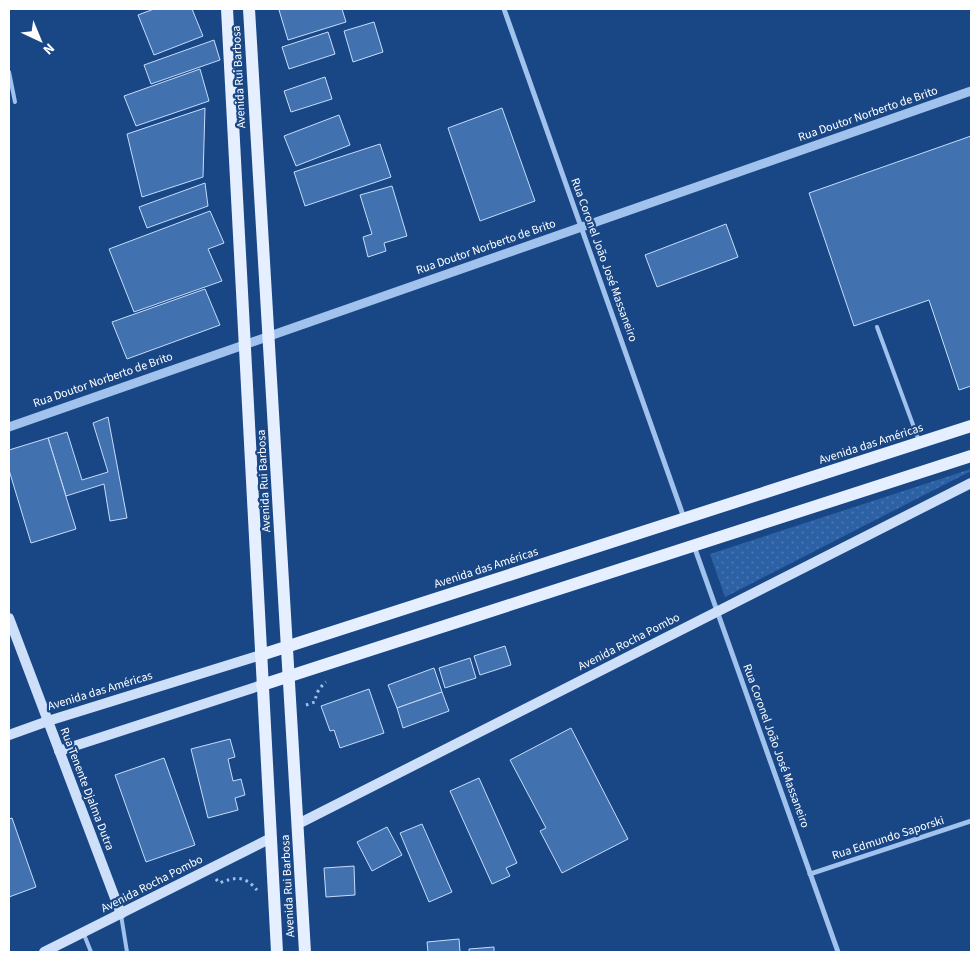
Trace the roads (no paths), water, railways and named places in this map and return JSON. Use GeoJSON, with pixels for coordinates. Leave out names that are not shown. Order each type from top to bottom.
{"type":"FeatureCollection","features":[{"type":"Feature","properties":{"kind":"main road","name":"Avenida Rui Barbosa"},"geometry":{"type":"LineString","coordinates":[[227,9],[277,952]]}},
{"type":"Feature","properties":{"kind":"main road","name":"Avenida Rui Barbosa"},"geometry":{"type":"LineString","coordinates":[[249,9],[306,952]]}},
{"type":"Feature","properties":{"kind":"main road","name":"Avenida das Américas"},"geometry":{"type":"LineString","coordinates":[[9,735],[971,426]]}},
{"type":"Feature","properties":{"kind":"main road"},"geometry":{"type":"LineString","coordinates":[[59,751],[971,456]]}},
{"type":"Feature","properties":{"kind":"main road","name":"Avenida Rocha Pombo"},"geometry":{"type":"LineString","coordinates":[[298,824],[971,484]]}},
{"type":"Feature","properties":{"kind":"main road","name":"Rua Tenente Djalma Dutra"},"geometry":{"type":"LineString","coordinates":[[9,618],[121,914]]}},
{"type":"Feature","properties":{"kind":"main road","name":"Avenida Rocha Pombo"},"geometry":{"type":"LineString","coordinates":[[44,952],[271,838]]}},
{"type":"Feature","properties":{"kind":"street","name":"Rua Coronel João José Massaneiro"},"geometry":{"type":"LineString","coordinates":[[504,9],[684,518]]}},
{"type":"Feature","properties":{"kind":"street","name":"Rua Doutor Norberto de Brito"},"geometry":{"type":"LineString","coordinates":[[9,427],[971,91]]}},
{"type":"Feature","properties":{"kind":"street","name":"Rua Coronel João José Massaneiro"},"geometry":{"type":"LineString","coordinates":[[694,546],[838,952]]}},
{"type":"Feature","properties":{"kind":"street","name":"Rua Edmundo Saporski"},"geometry":{"type":"LineString","coordinates":[[810,874],[971,820]]}},
{"type":"Feature","properties":{"kind":"lane"},"geometry":{"type":"LineString","coordinates":[[9,72],[15,102]]}},
{"type":"Feature","properties":{"kind":"lane"},"geometry":{"type":"LineString","coordinates":[[877,327],[919,443]]}},
{"type":"Feature","properties":{"kind":"lane"},"geometry":{"type":"LineString","coordinates":[[121,914],[127,952]]}},
{"type":"Feature","properties":{"kind":"lane"},"geometry":{"type":"LineString","coordinates":[[84,932],[91,952]]}}]}
